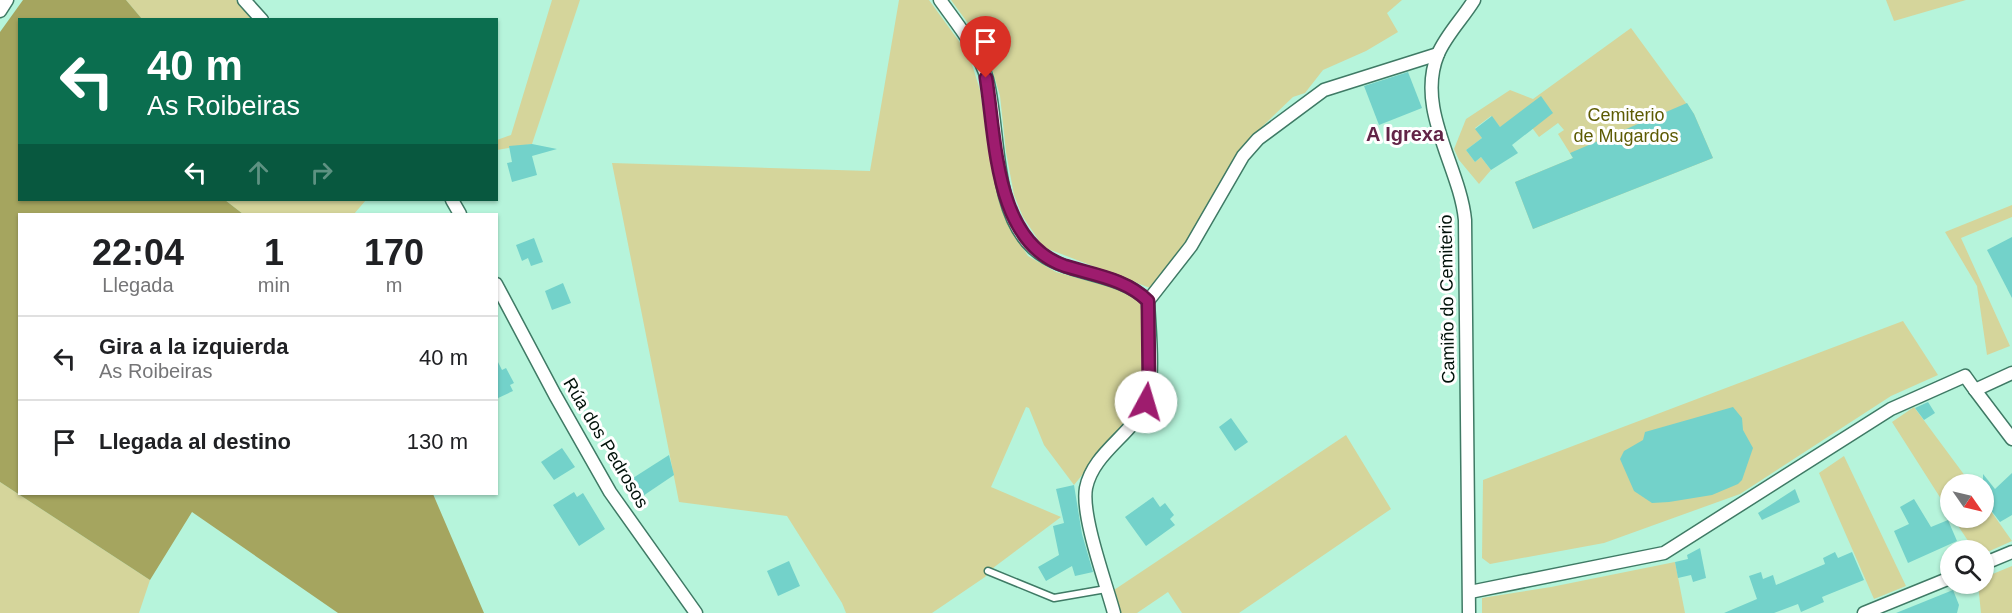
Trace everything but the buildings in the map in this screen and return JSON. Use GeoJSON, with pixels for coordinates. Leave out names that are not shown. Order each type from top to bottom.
{"type":"FeatureCollection","features":[{"type":"Feature","properties":{"kind":"street"},"geometry":{"type":"LineString","coordinates":[[0,12],[7,0]]}},
{"type":"Feature","properties":{"kind":"street"},"geometry":{"type":"LineString","coordinates":[[244,0],[260,18]]}},
{"type":"Feature","properties":{"kind":"street"},"geometry":{"type":"LineString","coordinates":[[940,0],[976,53],[986,78],[1001,178],[1012,216],[1032,247],[1063,265],[1109,278],[1137,290],[1148,301]]}},
{"type":"Feature","properties":{"kind":"street","name":"Camiño do Cemiterio"},"geometry":{"type":"LineString","coordinates":[[1469,613],[1465,220],[1463,198],[1433,105],[1433,81],[1438,54],[1474,0]]}},
{"type":"Feature","properties":{"kind":"street"},"geometry":{"type":"LineString","coordinates":[[1114,613],[1086,505],[1086,487],[1096,465],[1133,422],[1146,402],[1149,372],[1148,301],[1191,246],[1243,156],[1258,139],[1324,90],[1438,54]]}},
{"type":"Feature","properties":{"kind":"street","name":"Rúa dos Pedrosos"},"geometry":{"type":"LineString","coordinates":[[498,288],[610,492],[696,613]]}},
{"type":"Feature","properties":{"kind":"street"},"geometry":{"type":"LineString","coordinates":[[1975,390],[2012,373]]}},
{"type":"Feature","properties":{"kind":"street"},"geometry":{"type":"LineString","coordinates":[[1470,592],[1664,553],[1891,409],[1965,376],[2012,439]]}},
{"type":"Feature","properties":{"kind":"street"},"geometry":{"type":"LineString","coordinates":[[1994,559],[2012,552]]}},
{"type":"Feature","properties":{"kind":"street"},"geometry":{"type":"LineString","coordinates":[[1864,613],[1940,582]]}},
{"type":"Feature","properties":{"kind":"lane"},"geometry":{"type":"LineString","coordinates":[[988,571],[1054,598],[1107,588]]}},
{"type":"Feature","properties":{"kind":"green space"},"geometry":{"type":"Polygon","coordinates":[[[126,0],[236,0],[252,18],[141,18],[126,0]]]}},
{"type":"Feature","properties":{"kind":"green space"},"geometry":{"type":"Polygon","coordinates":[[[552,0],[580,0],[532,144],[498,150],[498,140],[511,135],[552,0]]]}},
{"type":"Feature","properties":{"kind":"green space"},"geometry":{"type":"Polygon","coordinates":[[[899,0],[929,0],[969,55],[980,90],[994,181],[1006,221],[1028,256],[1056,272],[1125,291],[1140,303],[1145,320],[1142,392],[1134,411],[1074,485],[1044,445],[1029,408],[1026,407],[991,487],[1061,517],[993,568],[985,577],[932,613],[846,613],[787,516],[679,502],[612,163],[870,171],[899,0]]]}},
{"type":"Feature","properties":{"kind":"green space"},"geometry":{"type":"Polygon","coordinates":[[[951,0],[1402,0],[1387,13],[1398,32],[1366,51],[1323,70],[1305,93],[1293,97],[1244,144],[1179,255],[1150,288],[1043,247],[1023,217],[1014,195],[1006,152],[1000,96],[986,48],[951,0]]]}},
{"type":"Feature","properties":{"kind":"green space"},"geometry":{"type":"Polygon","coordinates":[[[1886,0],[1966,0],[1894,21],[1886,0]]]}},
{"type":"Feature","properties":{"kind":"green space","name":"Cemiterio de Mugardos"},"geometry":{"type":"Polygon","coordinates":[[[1631,28],[1694,114],[1713,158],[1533,229],[1515,182],[1573,158],[1558,134],[1564,130],[1558,123],[1539,137],[1533,129],[1500,127],[1491,116],[1475,128],[1482,138],[1466,150],[1475,162],[1481,157],[1491,170],[1479,184],[1459,160],[1454,149],[1466,119],[1510,90],[1533,99],[1631,28]]]}},
{"type":"Feature","properties":{"kind":"green space"},"geometry":{"type":"Polygon","coordinates":[[[226,201],[365,201],[355,213],[242,213],[226,201]]]}},
{"type":"Feature","properties":{"kind":"green space"},"geometry":{"type":"Polygon","coordinates":[[[2012,205],[2012,217],[1961,238],[2010,346],[1987,355],[1977,286],[1945,232],[2012,205]]]}},
{"type":"Feature","properties":{"kind":"green space"},"geometry":{"type":"Polygon","coordinates":[[[1903,321],[1938,375],[1891,396],[1740,494],[1604,543],[1490,564],[1482,558],[1483,480],[1903,321]]]}},
{"type":"Feature","properties":{"kind":"green space"},"geometry":{"type":"Polygon","coordinates":[[[1914,407],[1964,474],[1940,474],[1940,497],[1892,422],[1914,407]]]}},
{"type":"Feature","properties":{"kind":"green space"},"geometry":{"type":"Polygon","coordinates":[[[1346,435],[1391,509],[1239,613],[1182,613],[1168,592],[1137,613],[1120,613],[1114,590],[1346,435]]]}},
{"type":"Feature","properties":{"kind":"green space"},"geometry":{"type":"Polygon","coordinates":[[[1844,456],[1906,586],[1874,599],[1819,473],[1844,456]]]}},
{"type":"Feature","properties":{"kind":"green space"},"geometry":{"type":"Polygon","coordinates":[[[0,482],[150,580],[139,613],[0,613],[0,482]]]}},
{"type":"Feature","properties":{"kind":"green space"},"geometry":{"type":"Polygon","coordinates":[[[1994,516],[2012,541],[1994,549],[1994,540],[1967,540],[1960,528],[1994,528],[1994,516]]]}},
{"type":"Feature","properties":{"kind":"green space"},"geometry":{"type":"Polygon","coordinates":[[[1675,562],[1685,613],[1482,613],[1482,598],[1551,587],[1675,562]]]}},
{"type":"Feature","properties":{"kind":"green space"},"geometry":{"type":"Polygon","coordinates":[[[2012,566],[2012,613],[1981,613],[1979,594],[1994,594],[1994,573],[2012,566]]]}},
{"type":"Feature","properties":{"kind":"shaded area"},"geometry":{"type":"Polygon","coordinates":[[[23,0],[126,0],[141,18],[18,18],[18,201],[226,201],[242,213],[18,213],[18,494],[0,482],[0,32],[23,0]]]}},
{"type":"Feature","properties":{"kind":"shaded area"},"geometry":{"type":"Polygon","coordinates":[[[20,495],[433,495],[484,613],[338,613],[192,512],[150,580],[20,495]]]}},
{"type":"Feature","properties":{"kind":"district","name":"A Igrexa"},"geometry":{"type":"Point","coordinates":[1405,134]}},
{"type":"Feature","properties":{"kind":"route"},"geometry":{"type":"LineString","coordinates":[[986,78],[1001,178],[1012,216],[1032,247],[1046,258],[1063,265],[1109,278],[1137,290],[1148,301],[1149,389],[1146,402]]}}]}
